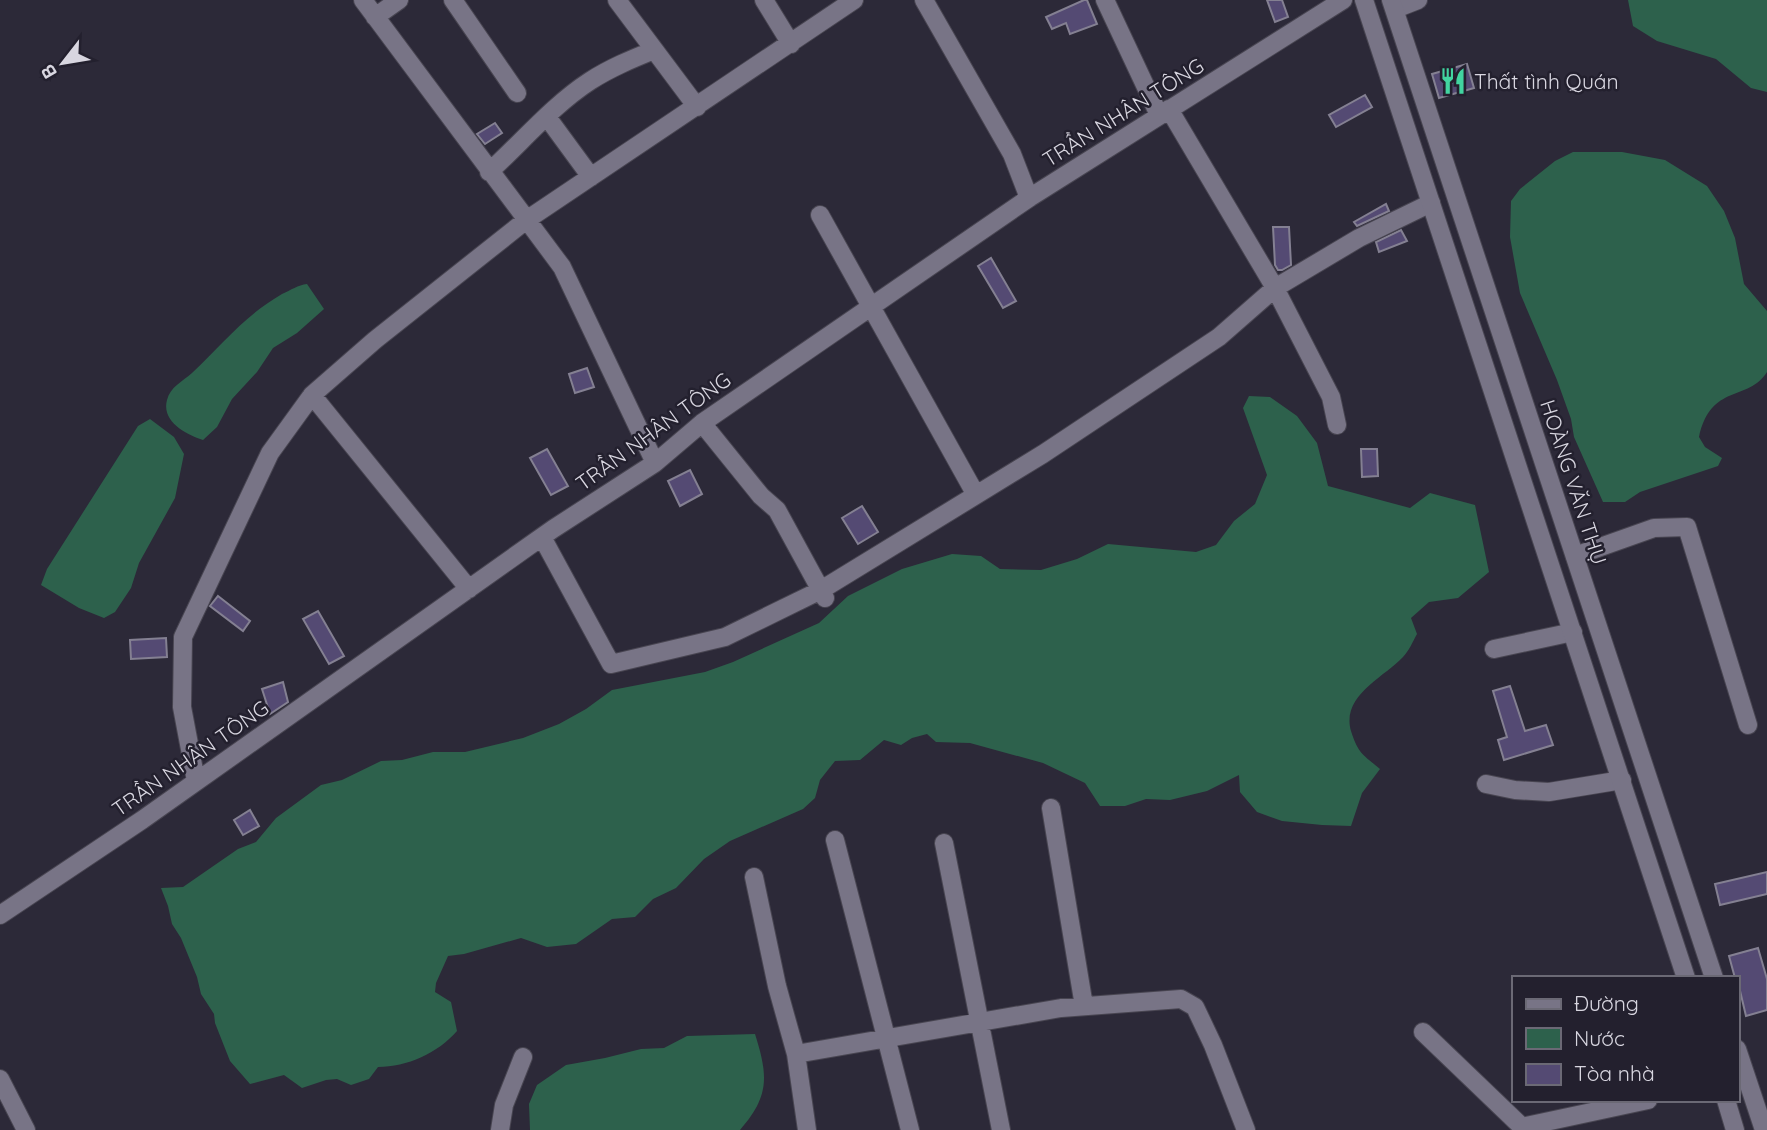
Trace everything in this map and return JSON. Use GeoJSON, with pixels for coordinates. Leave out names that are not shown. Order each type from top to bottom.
{"type":"FeatureCollection","features":[{"type":"Feature","properties":{"kind":"street"},"geometry":{"type":"LineString","coordinates":[[363,0],[525,221],[562,267],[655,463]]}},
{"type":"Feature","properties":{"kind":"street"},"geometry":{"type":"LineString","coordinates":[[375,17],[399,0]]}},
{"type":"Feature","properties":{"kind":"street"},"geometry":{"type":"LineString","coordinates":[[453,0],[517,93]]}},
{"type":"Feature","properties":{"kind":"street"},"geometry":{"type":"LineString","coordinates":[[617,0],[696,107]]}},
{"type":"Feature","properties":{"kind":"street"},"geometry":{"type":"LineString","coordinates":[[764,0],[791,44]]}},
{"type":"Feature","properties":{"kind":"street"},"geometry":{"type":"LineString","coordinates":[[196,781],[182,707],[183,637],[270,453],[312,395],[375,340],[525,221],[854,0]]}},
{"type":"Feature","properties":{"kind":"street"},"geometry":{"type":"LineString","coordinates":[[924,0],[1012,154],[1029,198]]}},
{"type":"Feature","properties":{"kind":"street"},"geometry":{"type":"LineString","coordinates":[[1105,0],[1164,112],[1275,288],[1331,397],[1337,425]]}},
{"type":"Feature","properties":{"kind":"street","name":"TRẦN NHÂN TÔNG"},"geometry":{"type":"LineString","coordinates":[[0,915],[196,781],[542,537],[655,463],[702,422],[1029,198],[1343,0]]}},
{"type":"Feature","properties":{"kind":"street"},"geometry":{"type":"LineString","coordinates":[[1364,0],[1685,976]]}},
{"type":"Feature","properties":{"kind":"street"},"geometry":{"type":"LineString","coordinates":[[1393,4],[1418,0]]}},
{"type":"Feature","properties":{"kind":"street","name":"HOÀNG VĂN THỤ"},"geometry":{"type":"LineString","coordinates":[[1393,4],[1713,976]]}},
{"type":"Feature","properties":{"kind":"street"},"geometry":{"type":"LineString","coordinates":[[489,172],[589,82],[630,59],[654,50]]}},
{"type":"Feature","properties":{"kind":"street"},"geometry":{"type":"LineString","coordinates":[[547,117],[591,177]]}},
{"type":"Feature","properties":{"kind":"street"},"geometry":{"type":"LineString","coordinates":[[542,537],[611,664],[725,637],[823,594],[1044,454],[1219,337],[1275,288],[1359,238],[1432,203]]}},
{"type":"Feature","properties":{"kind":"street"},"geometry":{"type":"LineString","coordinates":[[820,215],[976,495]]}},
{"type":"Feature","properties":{"kind":"street"},"geometry":{"type":"LineString","coordinates":[[1477,341],[1501,333]]}},
{"type":"Feature","properties":{"kind":"street"},"geometry":{"type":"LineString","coordinates":[[312,395],[468,589]]}},
{"type":"Feature","properties":{"kind":"street"},"geometry":{"type":"LineString","coordinates":[[702,422],[761,496],[777,510],[823,594]]}},
{"type":"Feature","properties":{"kind":"street"},"geometry":{"type":"LineString","coordinates":[[1575,556],[1654,528],[1687,527],[1748,725]]}},
{"type":"Feature","properties":{"kind":"street"},"geometry":{"type":"LineString","coordinates":[[1494,649],[1573,632]]}},
{"type":"Feature","properties":{"kind":"street"},"geometry":{"type":"LineString","coordinates":[[1486,784],[1515,790],[1549,792],[1622,780]]}},
{"type":"Feature","properties":{"kind":"street"},"geometry":{"type":"LineString","coordinates":[[1051,808],[1084,1006]]}},
{"type":"Feature","properties":{"kind":"street"},"geometry":{"type":"LineString","coordinates":[[835,840],[910,1130]]}},
{"type":"Feature","properties":{"kind":"street"},"geometry":{"type":"LineString","coordinates":[[944,843],[1001,1130]]}},
{"type":"Feature","properties":{"kind":"street"},"geometry":{"type":"LineString","coordinates":[[754,877],[777,986],[796,1054],[807,1130]]}},
{"type":"Feature","properties":{"kind":"street"},"geometry":{"type":"LineString","coordinates":[[1663,907],[1688,898]]}},
{"type":"Feature","properties":{"kind":"street"},"geometry":{"type":"LineString","coordinates":[[796,1054],[978,1021],[1084,1006],[1181,999],[1195,1007],[1246,1130]]}},
{"type":"Feature","properties":{"kind":"street"},"geometry":{"type":"LineString","coordinates":[[1423,1032],[1521,1128],[1639,1102]]}},
{"type":"Feature","properties":{"kind":"street"},"geometry":{"type":"LineString","coordinates":[[1739,1055],[1764,1130]]}},
{"type":"Feature","properties":{"kind":"street"},"geometry":{"type":"LineString","coordinates":[[500,1130],[504,1105],[523,1057]]}},
{"type":"Feature","properties":{"kind":"street"},"geometry":{"type":"LineString","coordinates":[[0,1079],[26,1130]]}},
{"type":"Feature","properties":{"kind":"street"},"geometry":{"type":"LineString","coordinates":[[1727,1102],[1735,1130]]}},
{"type":"Feature","properties":{"kind":"water"},"geometry":{"type":"Polygon","coordinates":[[[1628,0],[1767,0],[1767,92],[1751,88],[1716,59],[1657,41],[1633,26],[1628,0]]]}},
{"type":"Feature","properties":{"kind":"water"},"geometry":{"type":"Polygon","coordinates":[[[1573,152],[1622,152],[1665,160],[1707,186],[1724,211],[1735,238],[1744,284],[1767,311],[1767,372],[1750,387],[1712,408],[1699,437],[1705,447],[1722,458],[1718,466],[1640,492],[1625,502],[1603,502],[1574,437],[1571,419],[1557,380],[1520,293],[1510,237],[1511,201],[1520,189],[1555,161],[1573,152]]]}},
{"type":"Feature","properties":{"kind":"water"},"geometry":{"type":"Polygon","coordinates":[[[307,284],[324,309],[297,333],[273,348],[257,372],[232,399],[217,427],[203,440],[177,426],[166,408],[174,388],[256,311],[282,294],[307,284]]]}},
{"type":"Feature","properties":{"kind":"water"},"geometry":{"type":"Polygon","coordinates":[[[1249,396],[1270,397],[1297,416],[1317,443],[1328,486],[1410,508],[1430,493],[1475,505],[1489,572],[1458,598],[1429,602],[1411,618],[1417,634],[1407,652],[1366,689],[1352,708],[1351,731],[1356,744],[1380,769],[1362,793],[1351,826],[1282,821],[1257,812],[1240,792],[1239,775],[1207,791],[1170,800],[1146,799],[1125,806],[1100,806],[1085,783],[1043,763],[970,743],[936,742],[927,734],[912,738],[901,745],[884,740],[860,760],[835,761],[820,780],[815,798],[803,809],[730,841],[704,859],[676,888],[653,899],[635,917],[612,919],[576,944],[547,947],[521,938],[448,956],[436,983],[435,992],[451,1002],[457,1031],[441,1046],[421,1057],[378,1067],[369,1079],[351,1085],[337,1079],[302,1088],[284,1075],[250,1084],[230,1061],[214,1014],[201,994],[181,938],[172,924],[161,888],[183,887],[238,849],[256,842],[276,818],[321,785],[342,780],[381,761],[402,760],[433,752],[465,752],[523,738],[559,724],[612,690],[705,672],[733,662],[819,623],[848,596],[902,569],[952,554],[981,556],[1000,569],[1041,570],[1077,559],[1108,544],[1196,552],[1216,545],[1234,521],[1255,504],[1267,475],[1243,408],[1249,396]]]}},
{"type":"Feature","properties":{"kind":"water"},"geometry":{"type":"Polygon","coordinates":[[[150,419],[174,437],[184,454],[175,498],[139,563],[131,588],[115,612],[104,618],[79,608],[41,585],[47,569],[138,426],[150,419]]]}},
{"type":"Feature","properties":{"kind":"water"},"geometry":{"type":"Polygon","coordinates":[[[755,1034],[764,1085],[757,1106],[740,1130],[530,1130],[529,1104],[537,1085],[566,1065],[641,1049],[664,1048],[687,1036],[755,1034]]]}},
{"type":"Feature","properties":{"kind":"building"},"geometry":{"type":"Polygon","coordinates":[[[1087,0],[1097,24],[1070,34],[1066,23],[1052,29],[1046,17],[1087,0]]]}},
{"type":"Feature","properties":{"kind":"building"},"geometry":{"type":"Polygon","coordinates":[[[1267,0],[1282,0],[1288,17],[1275,22],[1267,0]]]}},
{"type":"Feature","properties":{"kind":"building","name":"Thất tình Quán"},"geometry":{"type":"Polygon","coordinates":[[[1467,64],[1474,88],[1439,98],[1432,74],[1467,64]]]}},
{"type":"Feature","properties":{"kind":"building"},"geometry":{"type":"Polygon","coordinates":[[[1365,95],[1372,107],[1336,127],[1329,115],[1365,95]]]}},
{"type":"Feature","properties":{"kind":"building"},"geometry":{"type":"Polygon","coordinates":[[[495,123],[502,133],[485,144],[477,134],[495,123]]]}},
{"type":"Feature","properties":{"kind":"building"},"geometry":{"type":"Polygon","coordinates":[[[1386,204],[1389,211],[1357,226],[1354,222],[1386,204]]]}},
{"type":"Feature","properties":{"kind":"building"},"geometry":{"type":"Polygon","coordinates":[[[1273,227],[1289,227],[1291,265],[1282,270],[1278,270],[1275,265],[1273,227]]]}},
{"type":"Feature","properties":{"kind":"building"},"geometry":{"type":"Polygon","coordinates":[[[1401,230],[1407,241],[1379,252],[1376,242],[1401,230]]]}},
{"type":"Feature","properties":{"kind":"building"},"geometry":{"type":"Polygon","coordinates":[[[991,258],[1016,301],[1003,308],[978,266],[991,258]]]}},
{"type":"Feature","properties":{"kind":"building"},"geometry":{"type":"Polygon","coordinates":[[[587,368],[594,387],[575,393],[569,374],[587,368]]]}},
{"type":"Feature","properties":{"kind":"building"},"geometry":{"type":"Polygon","coordinates":[[[547,449],[568,486],[551,495],[530,458],[547,449]]]}},
{"type":"Feature","properties":{"kind":"building"},"geometry":{"type":"Polygon","coordinates":[[[1361,449],[1377,449],[1378,476],[1362,477],[1361,449]]]}},
{"type":"Feature","properties":{"kind":"building"},"geometry":{"type":"Polygon","coordinates":[[[690,470],[702,494],[680,506],[668,481],[690,470]]]}},
{"type":"Feature","properties":{"kind":"building"},"geometry":{"type":"Polygon","coordinates":[[[862,506],[878,532],[858,544],[842,518],[862,506]]]}},
{"type":"Feature","properties":{"kind":"building"},"geometry":{"type":"Polygon","coordinates":[[[218,596],[250,621],[243,631],[210,606],[218,596]]]}},
{"type":"Feature","properties":{"kind":"building"},"geometry":{"type":"Polygon","coordinates":[[[318,611],[344,656],[329,664],[303,619],[318,611]]]}},
{"type":"Feature","properties":{"kind":"building"},"geometry":{"type":"Polygon","coordinates":[[[166,638],[167,657],[131,659],[130,640],[166,638]]]}},
{"type":"Feature","properties":{"kind":"building"},"geometry":{"type":"Polygon","coordinates":[[[283,682],[288,702],[270,714],[262,689],[283,682]]]}},
{"type":"Feature","properties":{"kind":"building"},"geometry":{"type":"Polygon","coordinates":[[[1510,686],[1525,731],[1546,725],[1553,745],[1504,760],[1498,740],[1507,737],[1493,691],[1510,686]]]}},
{"type":"Feature","properties":{"kind":"building"},"geometry":{"type":"Polygon","coordinates":[[[250,810],[259,826],[243,835],[234,820],[250,810]]]}},
{"type":"Feature","properties":{"kind":"building"},"geometry":{"type":"Polygon","coordinates":[[[1767,872],[1767,894],[1720,905],[1715,884],[1767,872]]]}},
{"type":"Feature","properties":{"kind":"building"},"geometry":{"type":"Polygon","coordinates":[[[1758,948],[1767,979],[1767,1010],[1746,1016],[1739,976],[1734,976],[1729,956],[1758,948]]]}},
{"type":"Feature","properties":{"kind":"place","name":"Thất tình Quán"},"geometry":{"type":"Point","coordinates":[1453,81]}}]}
